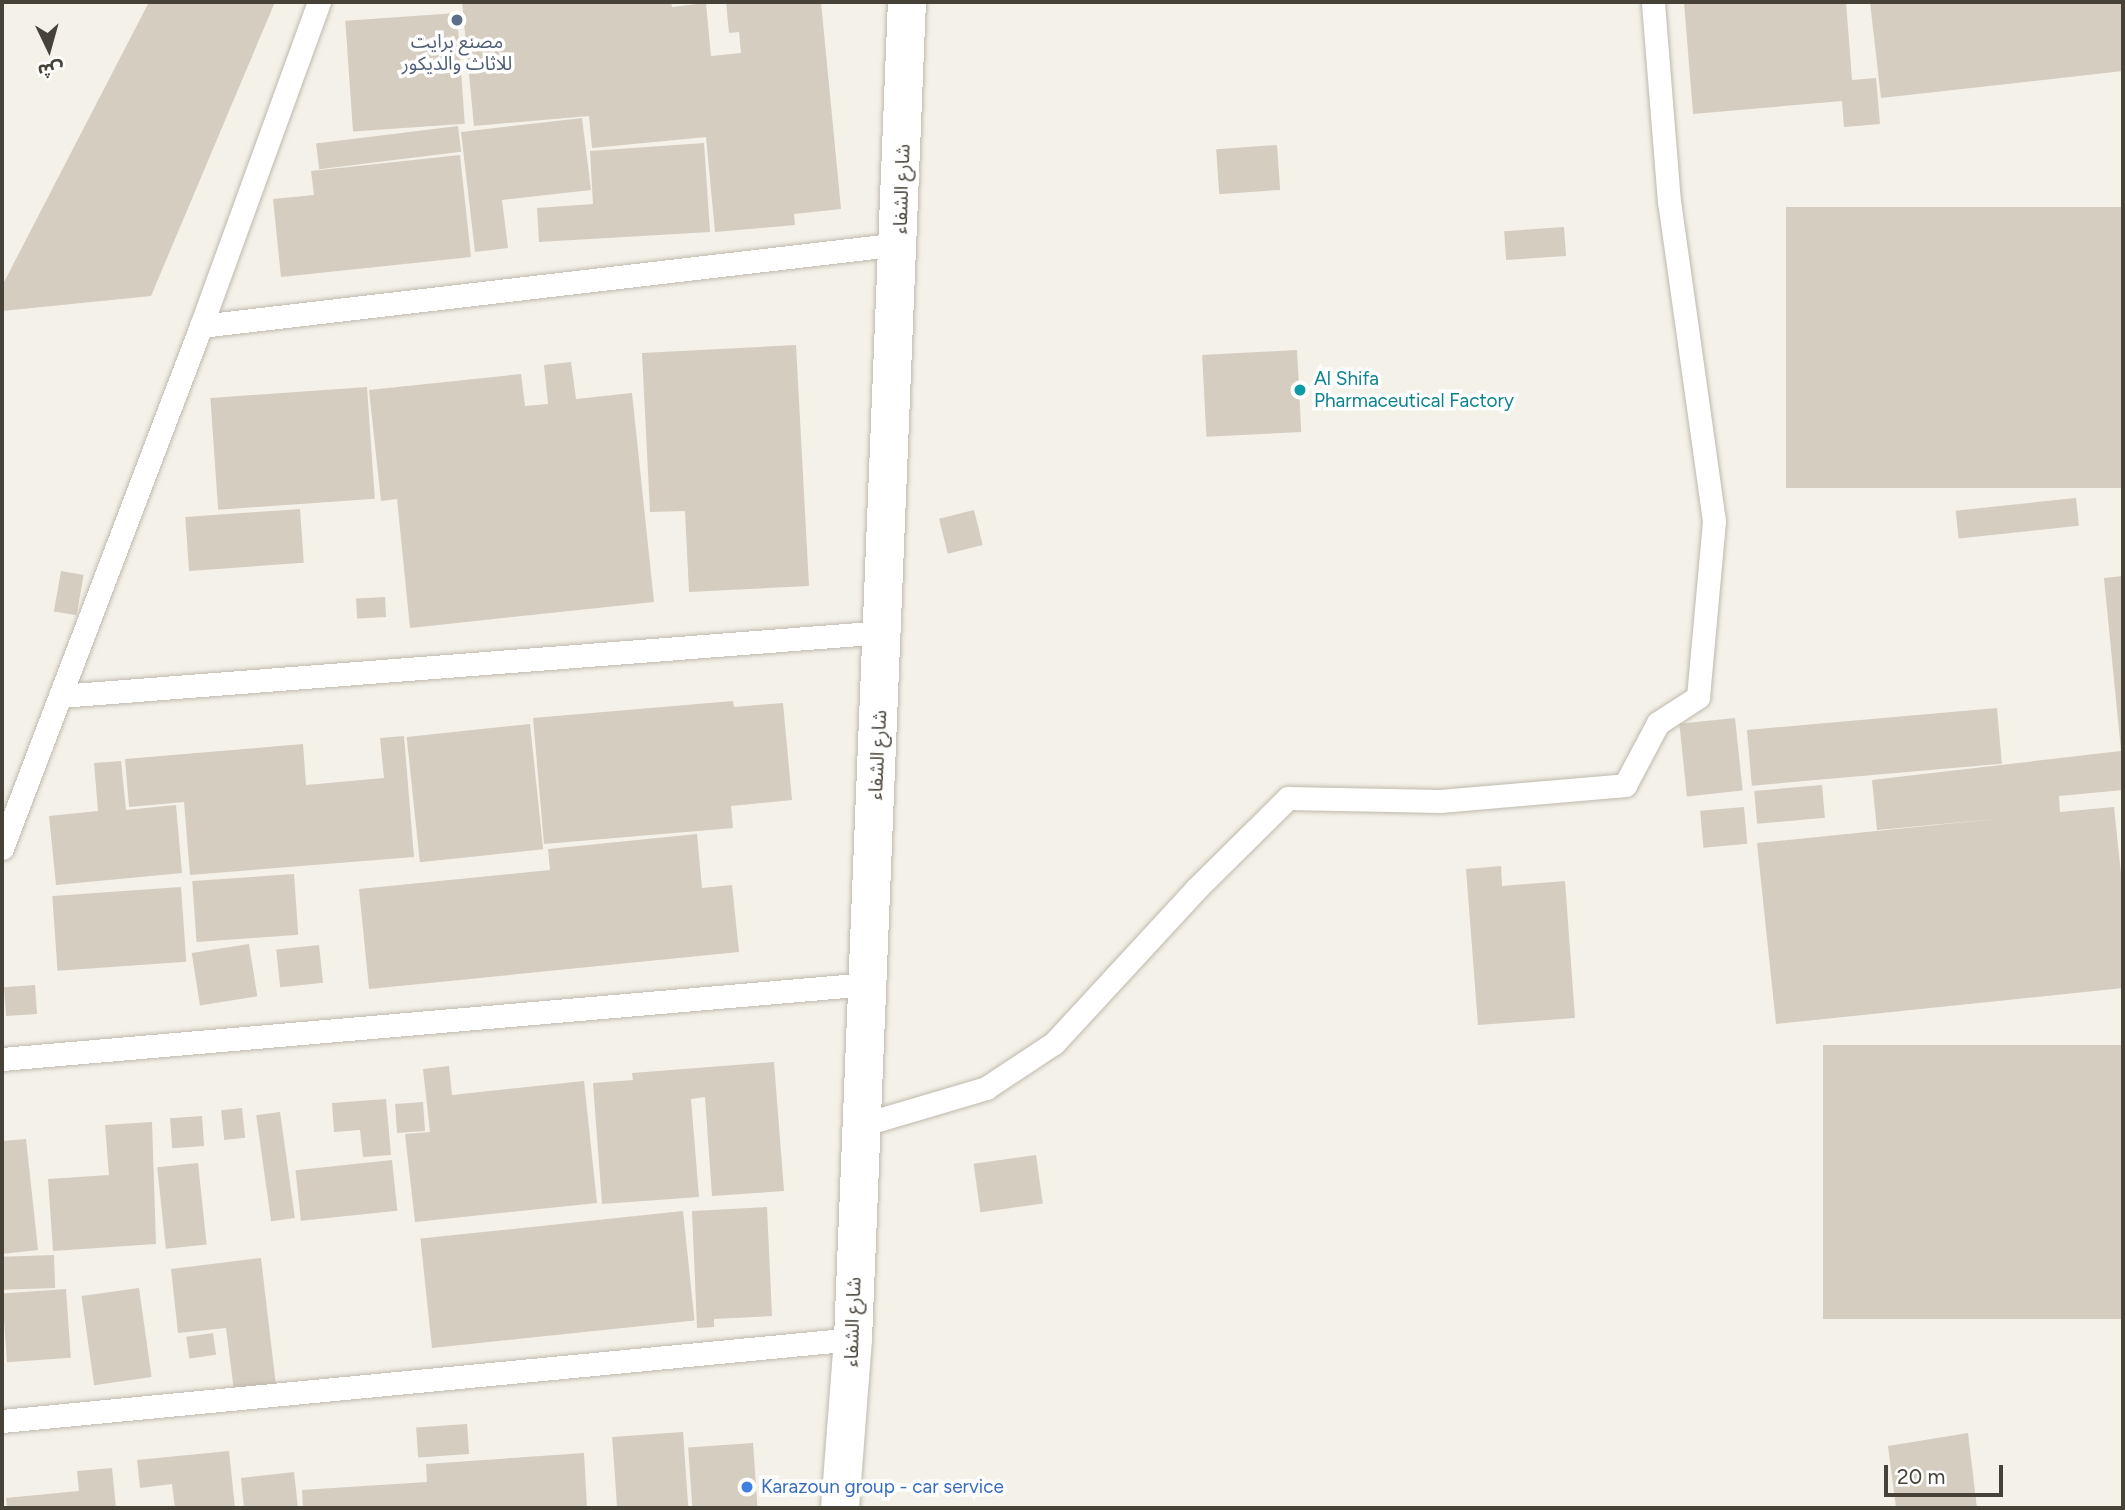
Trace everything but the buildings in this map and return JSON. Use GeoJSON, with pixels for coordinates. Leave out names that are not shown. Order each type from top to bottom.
{"type":"FeatureCollection","features":[{"type":"Feature","properties":{"kind":"street","name":"شارع الشفاء"},"geometry":{"type":"LineString","coordinates":[[840,1508],[853,1339],[858,1126],[868,984],[884,632],[907,2]]}},
{"type":"Feature","properties":{"kind":"lane"},"geometry":{"type":"LineString","coordinates":[[2,848],[201,326],[319,2]]}},
{"type":"Feature","properties":{"kind":"lane"},"geometry":{"type":"LineString","coordinates":[[858,1126],[986,1088],[1054,1043],[1196,888],[1288,798],[1440,802],[1625,785],[1658,723],[1699,696],[1714,521],[1669,202],[1653,2]]}},
{"type":"Feature","properties":{"kind":"lane"},"geometry":{"type":"LineString","coordinates":[[201,326],[900,244]]}},
{"type":"Feature","properties":{"kind":"lane"},"geometry":{"type":"LineString","coordinates":[[60,696],[884,632]]}},
{"type":"Feature","properties":{"kind":"lane"},"geometry":{"type":"LineString","coordinates":[[2,1059],[868,984]]}},
{"type":"Feature","properties":{"kind":"lane"},"geometry":{"type":"LineString","coordinates":[[2,1421],[853,1339]]}},
{"type":"Feature","properties":{"kind":"place","name":"مصنع برايت للاثاث والديكور"},"geometry":{"type":"Point","coordinates":[457,20]}},
{"type":"Feature","properties":{"kind":"place","name":"Al Shifa Pharmaceutical Factory"},"geometry":{"type":"Point","coordinates":[1300,390]}},
{"type":"Feature","properties":{"kind":"place","name":"Karazoun group - car service"},"geometry":{"type":"Point","coordinates":[747,1487]}}]}
